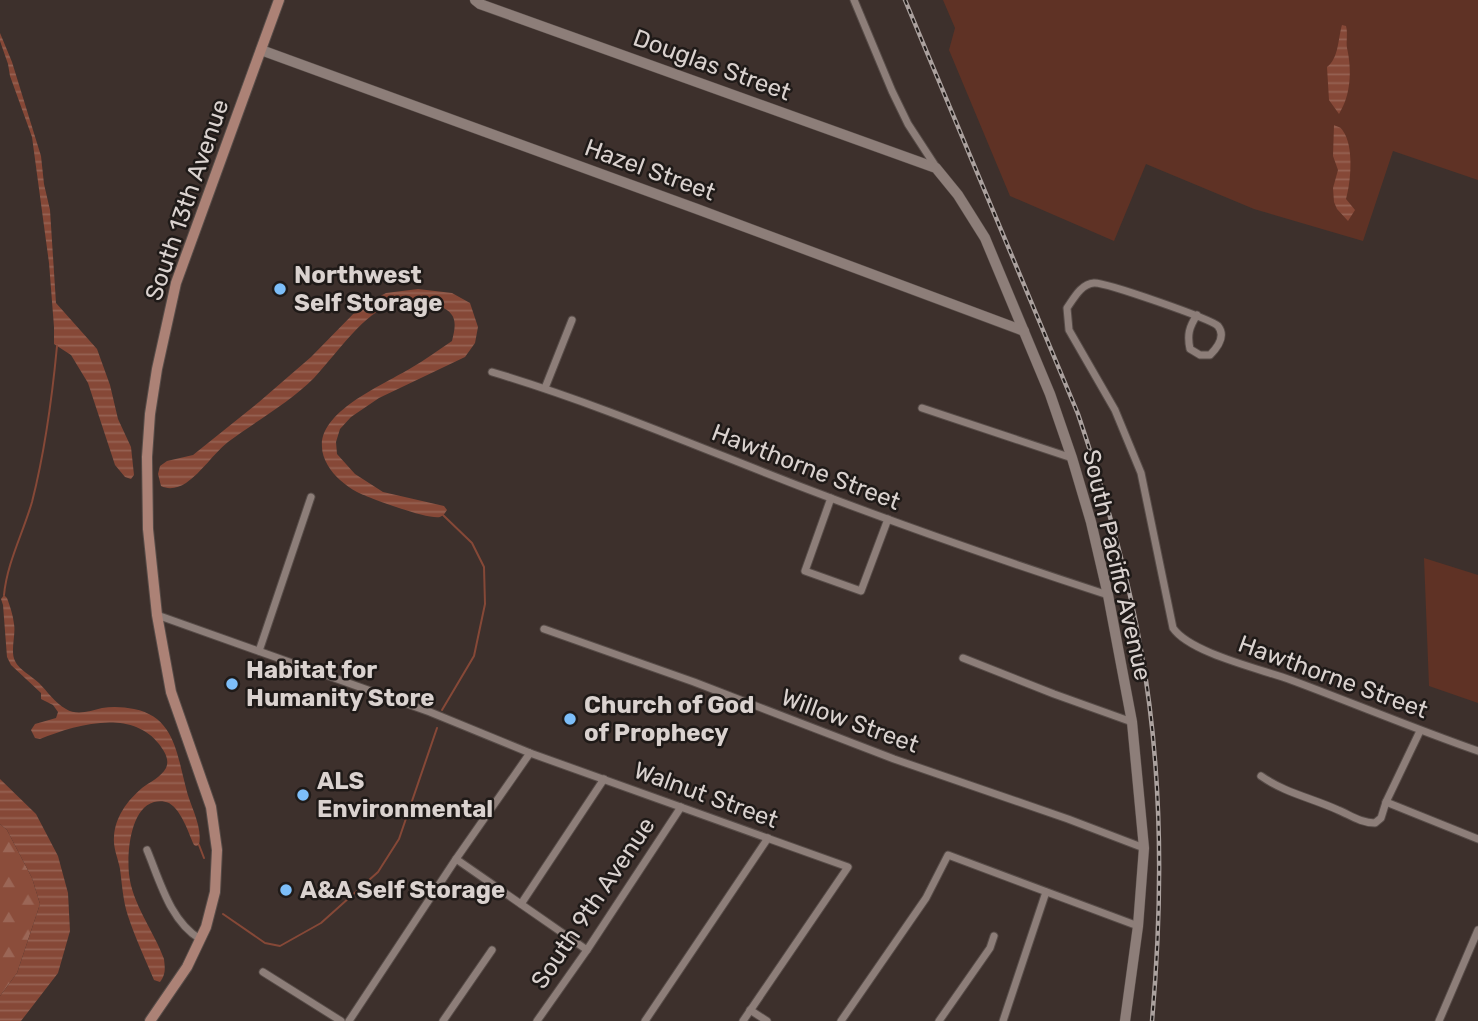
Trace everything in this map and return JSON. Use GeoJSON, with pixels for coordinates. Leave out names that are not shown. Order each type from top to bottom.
{"type":"FeatureCollection","features":[{"type":"Feature","properties":{"kind":"main road","name":"South 13th Avenue"},"geometry":{"type":"LineString","coordinates":[[150,1021],[187,967],[206,927],[215,892],[218,850],[211,807],[171,692],[158,615],[148,528],[147,457],[150,415],[176,284],[279,0]]}},
{"type":"Feature","properties":{"kind":"street","name":"Douglas Street"},"geometry":{"type":"LineString","coordinates":[[475,0],[936,168]]}},
{"type":"Feature","properties":{"kind":"street","name":"South Pacific Avenue"},"geometry":{"type":"LineString","coordinates":[[854,0],[908,124],[985,238],[1050,394],[1091,522],[1132,722],[1144,848],[1138,926],[1125,1021]]}},
{"type":"Feature","properties":{"kind":"street","name":"Hazel Street"},"geometry":{"type":"LineString","coordinates":[[261,50],[1024,331]]}},
{"type":"Feature","properties":{"kind":"street","name":"Hawthorne Street"},"geometry":{"type":"LineString","coordinates":[[1197,315],[1108,285],[1092,283],[1079,290],[1067,308],[1069,330],[1115,410],[1141,473],[1171,622],[1177,634],[1219,655],[1478,751]]}},
{"type":"Feature","properties":{"kind":"street"},"geometry":{"type":"LineString","coordinates":[[1197,315],[1217,325],[1221,334],[1219,345],[1210,355],[1200,355],[1190,349],[1190,326],[1197,315]]}},
{"type":"Feature","properties":{"kind":"street"},"geometry":{"type":"LineString","coordinates":[[545,388],[572,320]]}},
{"type":"Feature","properties":{"kind":"street","name":"Hawthorne Street"},"geometry":{"type":"LineString","coordinates":[[492,372],[545,388],[888,519],[1108,595]]}},
{"type":"Feature","properties":{"kind":"street"},"geometry":{"type":"LineString","coordinates":[[922,408],[1072,458]]}},
{"type":"Feature","properties":{"kind":"street"},"geometry":{"type":"LineString","coordinates":[[260,651],[311,497]]}},
{"type":"Feature","properties":{"kind":"street"},"geometry":{"type":"LineString","coordinates":[[831,498],[805,571],[861,591],[888,519]]}},
{"type":"Feature","properties":{"kind":"street","name":"Walnut Street"},"geometry":{"type":"LineString","coordinates":[[158,615],[430,712],[530,753],[848,867],[750,1010]]}},
{"type":"Feature","properties":{"kind":"street","name":"Willow Street"},"geometry":{"type":"LineString","coordinates":[[544,629],[694,682],[894,759],[1144,848]]}},
{"type":"Feature","properties":{"kind":"street"},"geometry":{"type":"LineString","coordinates":[[963,658],[1132,722]]}},
{"type":"Feature","properties":{"kind":"street"},"geometry":{"type":"LineString","coordinates":[[1261,776],[1293,794],[1338,809],[1366,823],[1375,823],[1420,731]]}},
{"type":"Feature","properties":{"kind":"street"},"geometry":{"type":"LineString","coordinates":[[349,1021],[530,753]]}},
{"type":"Feature","properties":{"kind":"street"},"geometry":{"type":"LineString","coordinates":[[521,904],[604,779]]}},
{"type":"Feature","properties":{"kind":"street"},"geometry":{"type":"LineString","coordinates":[[1386,802],[1478,839]]}},
{"type":"Feature","properties":{"kind":"street","name":"South 9th Avenue"},"geometry":{"type":"LineString","coordinates":[[537,1021],[681,807]]}},
{"type":"Feature","properties":{"kind":"street"},"geometry":{"type":"LineString","coordinates":[[645,1021],[768,838]]}},
{"type":"Feature","properties":{"kind":"street"},"geometry":{"type":"LineString","coordinates":[[147,850],[181,923],[200,939]]}},
{"type":"Feature","properties":{"kind":"street"},"geometry":{"type":"LineString","coordinates":[[841,1021],[926,898],[948,855],[1138,926]]}},
{"type":"Feature","properties":{"kind":"street"},"geometry":{"type":"LineString","coordinates":[[456,859],[587,950]]}},
{"type":"Feature","properties":{"kind":"street"},"geometry":{"type":"LineString","coordinates":[[1003,1021],[1046,892]]}},
{"type":"Feature","properties":{"kind":"street"},"geometry":{"type":"LineString","coordinates":[[1439,1021],[1478,930]]}},
{"type":"Feature","properties":{"kind":"street"},"geometry":{"type":"LineString","coordinates":[[939,1021],[990,948],[994,936]]}},
{"type":"Feature","properties":{"kind":"street"},"geometry":{"type":"LineString","coordinates":[[443,1021],[492,950]]}},
{"type":"Feature","properties":{"kind":"street"},"geometry":{"type":"LineString","coordinates":[[262,972],[341,1021]]}},
{"type":"Feature","properties":{"kind":"street"},"geometry":{"type":"LineString","coordinates":[[743,1021],[750,1010],[767,1021]]}},
{"type":"Feature","properties":{"kind":"shaded area"},"geometry":{"type":"Polygon","coordinates":[[[943,0],[1478,0],[1478,180],[1393,151],[1363,241],[1254,209],[1146,164],[1114,241],[1010,196],[949,50],[955,28],[943,0]]]}},
{"type":"Feature","properties":{"kind":"shaded area"},"geometry":{"type":"Polygon","coordinates":[[[1342,25],[1347,29],[1350,74],[1346,99],[1339,114],[1329,100],[1327,67],[1336,53],[1342,25]]]}},
{"type":"Feature","properties":{"kind":"shaded area"},"geometry":{"type":"Polygon","coordinates":[[[0,33],[12,62],[41,156],[50,210],[56,303],[97,349],[110,385],[118,419],[131,447],[134,475],[131,479],[125,477],[115,465],[88,383],[71,355],[54,344],[49,263],[32,137],[10,76],[0,33]]]}},
{"type":"Feature","properties":{"kind":"shaded area"},"geometry":{"type":"Polygon","coordinates":[[[1334,125],[1342,130],[1349,146],[1350,174],[1346,199],[1355,210],[1348,221],[1334,202],[1333,188],[1338,170],[1333,156],[1334,125]]]}},
{"type":"Feature","properties":{"kind":"shaded area"},"geometry":{"type":"Polygon","coordinates":[[[418,289],[452,293],[470,303],[478,327],[475,343],[465,357],[379,398],[351,417],[340,429],[336,442],[337,454],[355,474],[383,492],[444,506],[447,510],[440,517],[412,512],[355,491],[330,469],[322,447],[324,434],[342,410],[452,341],[455,325],[453,316],[439,306],[426,303],[399,304],[376,312],[357,329],[305,387],[228,442],[192,479],[177,487],[161,486],[158,474],[160,466],[167,461],[193,455],[311,357],[361,306],[386,293],[418,289]]]}},
{"type":"Feature","properties":{"kind":"shaded area"},"geometry":{"type":"Polygon","coordinates":[[[1424,558],[1478,575],[1478,703],[1429,686],[1424,558]]]}},
{"type":"Feature","properties":{"kind":"shaded area"},"geometry":{"type":"Polygon","coordinates":[[[4,595],[14,621],[15,661],[58,704],[79,713],[122,707],[148,713],[158,720],[172,739],[198,823],[199,845],[194,845],[178,811],[162,801],[146,806],[140,813],[132,833],[129,855],[129,874],[134,896],[164,959],[164,974],[160,982],[154,980],[128,916],[114,841],[117,823],[123,810],[142,788],[164,771],[167,765],[166,755],[147,733],[134,726],[118,723],[86,725],[40,739],[35,738],[31,730],[35,724],[56,718],[58,712],[53,705],[41,699],[41,693],[11,665],[7,657],[1,599],[4,595]]]}},
{"type":"Feature","properties":{"kind":"shaded area"},"geometry":{"type":"Polygon","coordinates":[[[0,779],[36,814],[58,856],[68,893],[70,931],[58,973],[21,1021],[0,1021],[0,996],[17,973],[40,904],[32,878],[7,830],[0,824],[0,779]]]}},
{"type":"Feature","properties":{"kind":"green space"},"geometry":{"type":"Polygon","coordinates":[[[0,824],[7,830],[32,878],[40,904],[17,973],[0,996],[0,824]]]}},
{"type":"Feature","properties":{"kind":"waterway"},"geometry":{"type":"LineString","coordinates":[[4,595],[8,571],[37,483],[57,346]]}},
{"type":"Feature","properties":{"kind":"waterway"},"geometry":{"type":"LineString","coordinates":[[442,710],[474,656],[485,604],[484,567],[472,543],[443,515]]}},
{"type":"Feature","properties":{"kind":"waterway"},"geometry":{"type":"LineString","coordinates":[[223,914],[265,943],[280,946],[321,923],[378,872],[399,839],[437,728]]}},
{"type":"Feature","properties":{"kind":"waterway"},"geometry":{"type":"LineString","coordinates":[[199,845],[204,858]]}},
{"type":"Feature","properties":{"kind":"railway"},"geometry":{"type":"LineString","coordinates":[[905,0],[1078,414],[1122,560],[1141,650],[1154,742],[1159,882],[1152,1021]]}},
{"type":"Feature","properties":{"kind":"place","name":"Northwest Self Storage"},"geometry":{"type":"Point","coordinates":[280,289]}},
{"type":"Feature","properties":{"kind":"place","name":"Habitat for Humanity Store"},"geometry":{"type":"Point","coordinates":[232,684]}},
{"type":"Feature","properties":{"kind":"place","name":"Church of God of Prophecy"},"geometry":{"type":"Point","coordinates":[570,719]}},
{"type":"Feature","properties":{"kind":"place","name":"ALS Environmental"},"geometry":{"type":"Point","coordinates":[303,795]}},
{"type":"Feature","properties":{"kind":"place","name":"A&A Self Storage"},"geometry":{"type":"Point","coordinates":[286,890]}}]}
